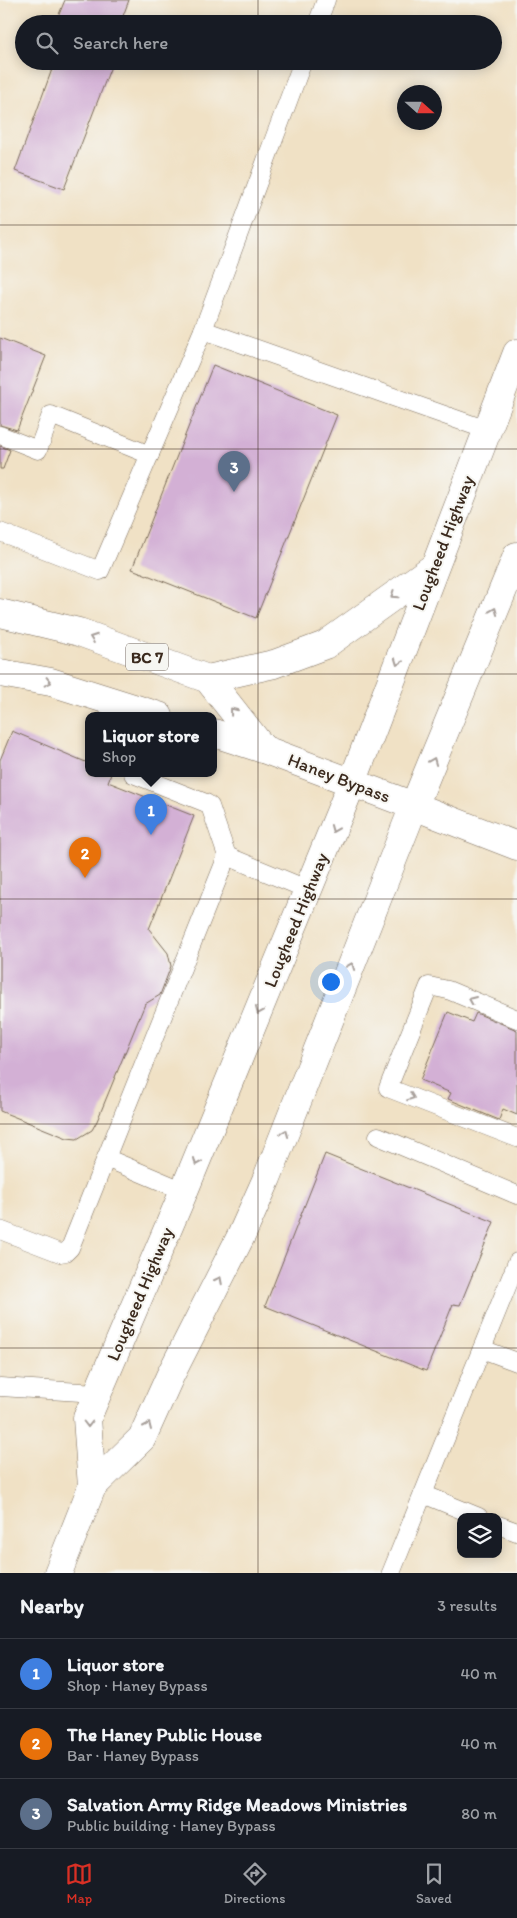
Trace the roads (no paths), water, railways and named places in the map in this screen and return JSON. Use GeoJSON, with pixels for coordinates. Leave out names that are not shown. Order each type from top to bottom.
{"type":"FeatureCollection","features":[{"type":"Feature","properties":{"kind":"main road","name":"Lougheed Highway"},"geometry":{"type":"LineString","coordinates":[[92,1487],[87,1418],[309,890],[517,353]]}},
{"type":"Feature","properties":{"kind":"main road","name":"Lougheed Highway"},"geometry":{"type":"LineString","coordinates":[[58,1573],[92,1487],[142,1438],[170,1376],[242,1234],[267,1178],[414,806],[517,556]]}},
{"type":"Feature","properties":{"kind":"main road"},"geometry":{"type":"LineString","coordinates":[[263,749],[208,679],[274,664],[325,645],[434,567]]}},
{"type":"Feature","properties":{"kind":"main road","name":"BC 7"},"geometry":{"type":"LineString","coordinates":[[0,613],[79,632],[208,679]]}},
{"type":"Feature","properties":{"kind":"main road"},"geometry":{"type":"LineString","coordinates":[[0,673],[51,682],[146,712]]}},
{"type":"Feature","properties":{"kind":"main road","name":"Haney Bypass"},"geometry":{"type":"LineString","coordinates":[[217,734],[263,749],[517,846]]}},
{"type":"Feature","properties":{"kind":"lane"},"geometry":{"type":"LineString","coordinates":[[320,15],[326,0]]}},
{"type":"Feature","properties":{"kind":"lane"},"geometry":{"type":"LineString","coordinates":[[0,532],[100,571],[203,330],[300,70]]}},
{"type":"Feature","properties":{"kind":"lane"},"geometry":{"type":"LineString","coordinates":[[203,330],[487,430]]}},
{"type":"Feature","properties":{"kind":"lane"},"geometry":{"type":"LineString","coordinates":[[0,435],[38,450],[51,415],[150,455]]}},
{"type":"Feature","properties":{"kind":"lane"},"geometry":{"type":"LineString","coordinates":[[0,1230],[60,1253],[66,1252],[70,1248],[228,856],[210,806],[140,777]]}},
{"type":"Feature","properties":{"kind":"lane"},"geometry":{"type":"LineString","coordinates":[[228,856],[309,890]]}},
{"type":"Feature","properties":{"kind":"lane"},"geometry":{"type":"LineString","coordinates":[[517,1019],[448,990],[429,986],[388,1088],[517,1138]]}},
{"type":"Feature","properties":{"kind":"lane"},"geometry":{"type":"LineString","coordinates":[[378,1136],[517,1195]]}},
{"type":"Feature","properties":{"kind":"lane"},"geometry":{"type":"LineString","coordinates":[[106,1158],[184,1191]]}},
{"type":"Feature","properties":{"kind":"lane"},"geometry":{"type":"LineString","coordinates":[[392,1573],[517,1262]]}},
{"type":"Feature","properties":{"kind":"lane"},"geometry":{"type":"LineString","coordinates":[[482,1348],[517,1362]]}},
{"type":"Feature","properties":{"kind":"lane"},"geometry":{"type":"LineString","coordinates":[[0,1387],[97,1393]]}},
{"type":"Feature","properties":{"kind":"lane"},"geometry":{"type":"LineString","coordinates":[[423,1494],[469,1513]]}},
{"type":"Feature","properties":{"kind":"lane"},"geometry":{"type":"LineString","coordinates":[[502,1526],[517,1532]]}},
{"type":"Feature","properties":{"kind":"place","name":"Salvation Army Ridge Meadows Ministries"},"geometry":{"type":"Point","coordinates":[234,492]}},
{"type":"Feature","properties":{"kind":"place","name":"Liquor store"},"geometry":{"type":"Point","coordinates":[151,835]}},
{"type":"Feature","properties":{"kind":"place","name":"The Haney Public House"},"geometry":{"type":"Point","coordinates":[85,878]}}]}
